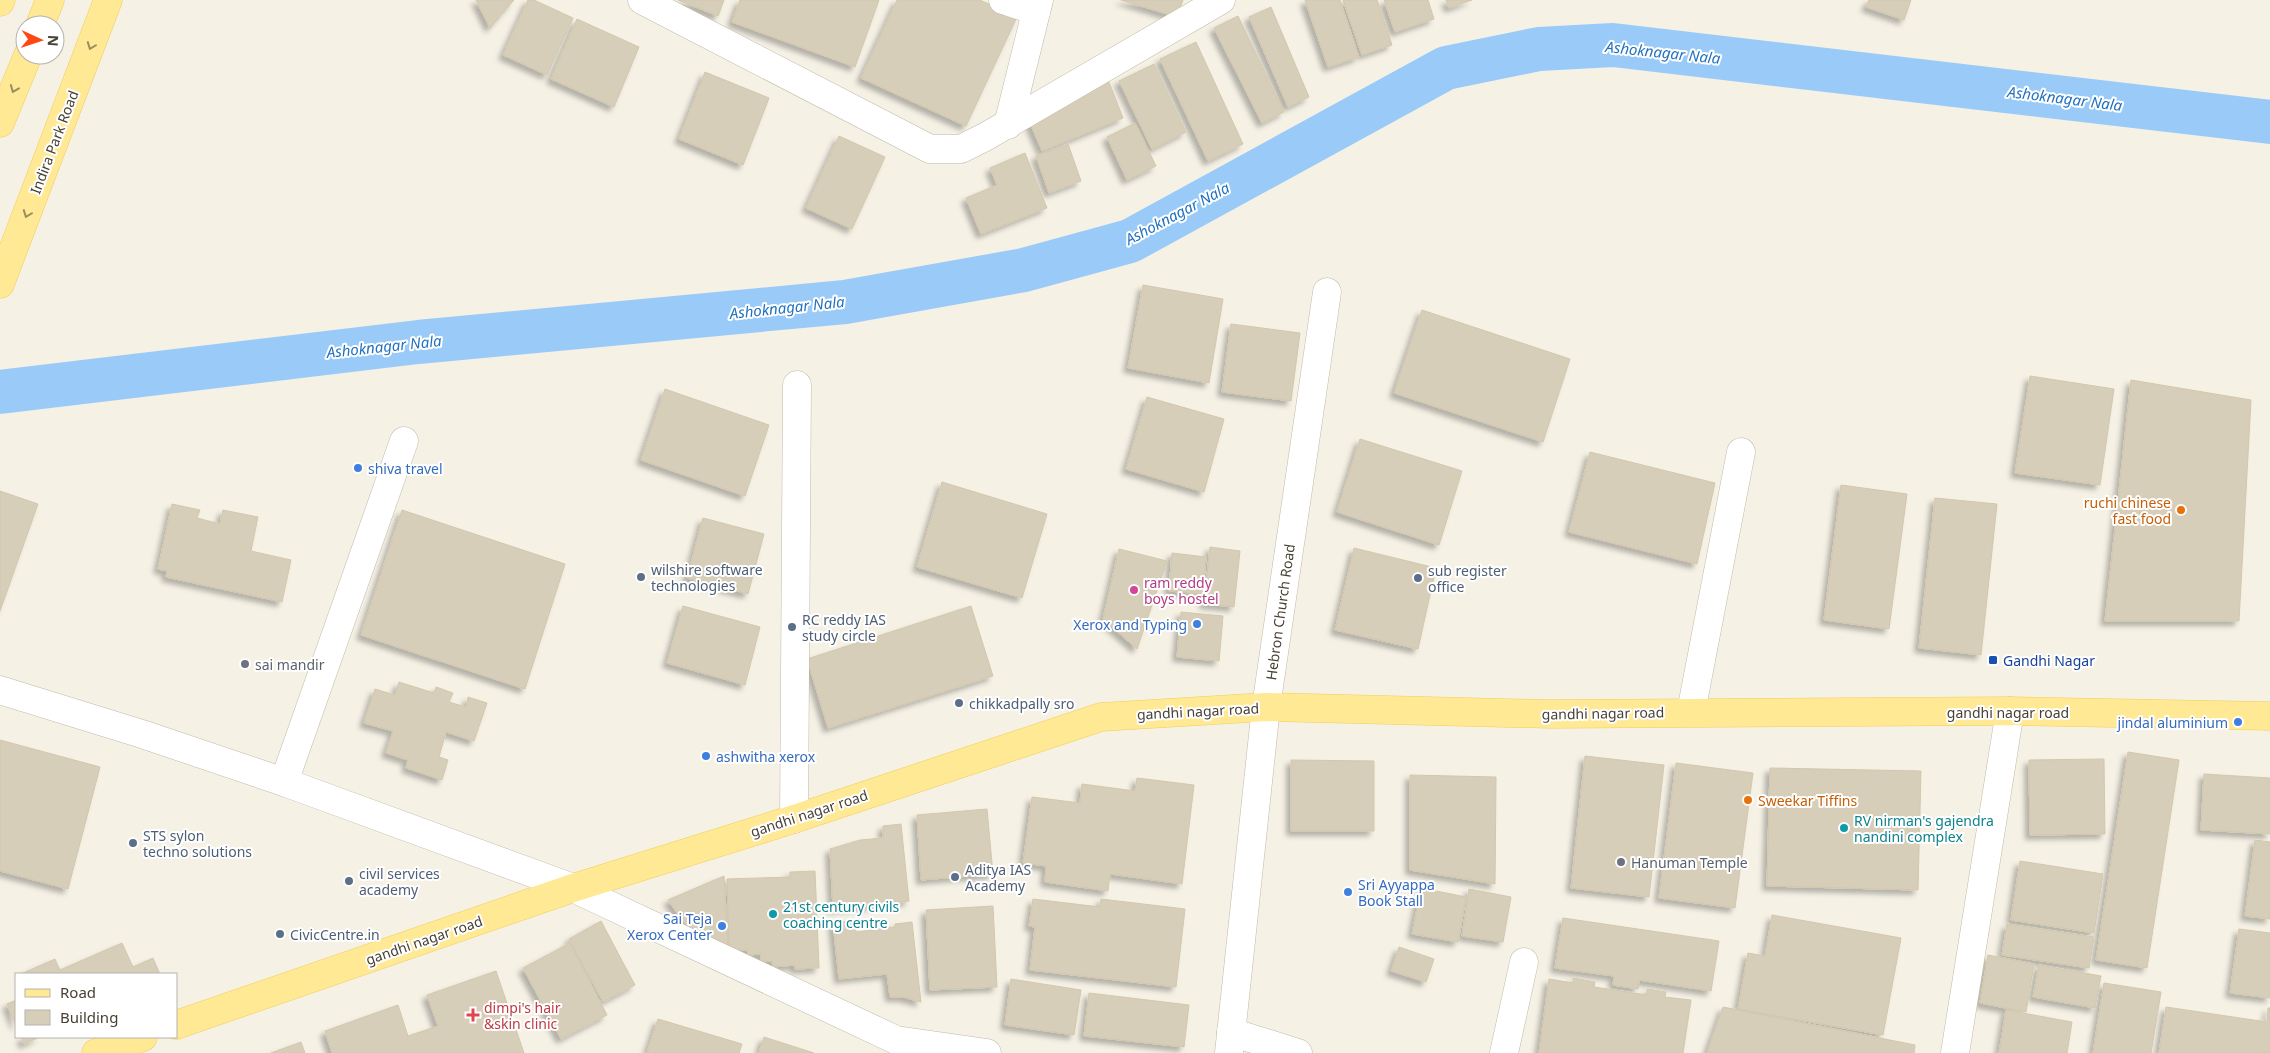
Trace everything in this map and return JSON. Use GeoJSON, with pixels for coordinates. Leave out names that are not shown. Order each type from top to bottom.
{"type":"FeatureCollection","features":[{"type":"Feature","properties":{"kind":"main road"},"geometry":{"type":"LineString","coordinates":[[44,15],[50,0]]}},
{"type":"Feature","properties":{"kind":"main road","name":"Indira Park Road"},"geometry":{"type":"LineString","coordinates":[[0,284],[108,0]]}},
{"type":"Feature","properties":{"kind":"main road"},"geometry":{"type":"LineString","coordinates":[[0,123],[24,65]]}},
{"type":"Feature","properties":{"kind":"main road","name":"gandhi nagar road"},"geometry":{"type":"LineString","coordinates":[[178,1024],[573,888],[794,819],[1101,717],[1266,707],[1550,714],[2010,711],[2270,716]]}},
{"type":"Feature","properties":{"kind":"main road"},"geometry":{"type":"LineString","coordinates":[[96,1053],[140,1038]]}},
{"type":"Feature","properties":{"kind":"street"},"geometry":{"type":"LineString","coordinates":[[642,0],[930,149],[961,149],[1008,125],[1221,0]]}},
{"type":"Feature","properties":{"kind":"street"},"geometry":{"type":"LineString","coordinates":[[1003,0],[1038,6],[1008,125]]}},
{"type":"Feature","properties":{"kind":"street","name":"Hebron Church Road"},"geometry":{"type":"LineString","coordinates":[[1230,1042],[1266,707],[1327,292]]}},
{"type":"Feature","properties":{"kind":"street"},"geometry":{"type":"LineString","coordinates":[[794,819],[797,386]]}},
{"type":"Feature","properties":{"kind":"street"},"geometry":{"type":"LineString","coordinates":[[284,782],[404,441]]}},
{"type":"Feature","properties":{"kind":"street"},"geometry":{"type":"LineString","coordinates":[[1691,712],[1741,452]]}},
{"type":"Feature","properties":{"kind":"street"},"geometry":{"type":"LineString","coordinates":[[0,690],[142,734],[284,782],[573,888],[894,1046],[986,1053]]}},
{"type":"Feature","properties":{"kind":"street"},"geometry":{"type":"LineString","coordinates":[[1955,1053],[2010,711]]}},
{"type":"Feature","properties":{"kind":"street"},"geometry":{"type":"LineString","coordinates":[[1504,1053],[1524,962]]}},
{"type":"Feature","properties":{"kind":"street"},"geometry":{"type":"LineString","coordinates":[[1230,1042],[1298,1053]]}},
{"type":"Feature","properties":{"kind":"building"},"geometry":{"type":"Polygon","coordinates":[[[476,0],[514,0],[490,28],[476,0]]]}},
{"type":"Feature","properties":{"kind":"building"},"geometry":{"type":"Polygon","coordinates":[[[528,0],[534,0],[573,18],[547,75],[503,55],[528,0]]]}},
{"type":"Feature","properties":{"kind":"building"},"geometry":{"type":"Polygon","coordinates":[[[678,0],[724,0],[718,16],[678,0]]]}},
{"type":"Feature","properties":{"kind":"building"},"geometry":{"type":"Polygon","coordinates":[[[740,0],[879,0],[855,67],[732,22],[740,0]]]}},
{"type":"Feature","properties":{"kind":"building"},"geometry":{"type":"Polygon","coordinates":[[[897,0],[980,0],[1017,17],[966,126],[861,78],[897,0]]]}},
{"type":"Feature","properties":{"kind":"building"},"geometry":{"type":"Polygon","coordinates":[[[1121,0],[1183,0],[1177,17],[1121,0]]]}},
{"type":"Feature","properties":{"kind":"building"},"geometry":{"type":"Polygon","coordinates":[[[1305,0],[1340,0],[1359,57],[1328,67],[1305,0]]]}},
{"type":"Feature","properties":{"kind":"building"},"geometry":{"type":"Polygon","coordinates":[[[1343,0],[1377,0],[1392,45],[1362,55],[1343,0]]]}},
{"type":"Feature","properties":{"kind":"building"},"geometry":{"type":"Polygon","coordinates":[[[1384,0],[1428,0],[1434,19],[1395,32],[1384,0]]]}},
{"type":"Feature","properties":{"kind":"building"},"geometry":{"type":"Polygon","coordinates":[[[1446,0],[1472,0],[1449,8],[1446,0]]]}},
{"type":"Feature","properties":{"kind":"building"},"geometry":{"type":"Polygon","coordinates":[[[1869,0],[1911,0],[1904,20],[1866,7],[1869,0]]]}},
{"type":"Feature","properties":{"kind":"building"},"geometry":{"type":"Polygon","coordinates":[[[1271,7],[1309,97],[1288,107],[1249,17],[1271,7]]]}},
{"type":"Feature","properties":{"kind":"building"},"geometry":{"type":"Polygon","coordinates":[[[1238,16],[1284,112],[1262,123],[1214,28],[1238,16]]]}},
{"type":"Feature","properties":{"kind":"building"},"geometry":{"type":"Polygon","coordinates":[[[577,19],[639,47],[614,107],[551,79],[577,19]]]}},
{"type":"Feature","properties":{"kind":"building"},"geometry":{"type":"Polygon","coordinates":[[[1196,42],[1243,144],[1208,161],[1160,59],[1196,42]]]}},
{"type":"Feature","properties":{"kind":"building"},"geometry":{"type":"Polygon","coordinates":[[[1154,64],[1186,132],[1152,149],[1119,81],[1154,64]]]}},
{"type":"Feature","properties":{"kind":"building"},"geometry":{"type":"Polygon","coordinates":[[[705,72],[769,98],[743,165],[679,139],[705,72]]]}},
{"type":"Feature","properties":{"kind":"building"},"geometry":{"type":"Polygon","coordinates":[[[1109,82],[1123,118],[1042,151],[1027,116],[1109,82]]]}},
{"type":"Feature","properties":{"kind":"building"},"geometry":{"type":"Polygon","coordinates":[[[1135,123],[1156,166],[1127,180],[1107,137],[1135,123]]]}},
{"type":"Feature","properties":{"kind":"building"},"geometry":{"type":"Polygon","coordinates":[[[839,136],[885,157],[852,229],[806,208],[839,136]]]}},
{"type":"Feature","properties":{"kind":"building"},"geometry":{"type":"Polygon","coordinates":[[[1068,144],[1081,181],[1049,193],[1036,156],[1068,144]]]}},
{"type":"Feature","properties":{"kind":"building"},"geometry":{"type":"Polygon","coordinates":[[[1025,153],[1047,208],[981,234],[966,198],[997,185],[990,168],[1025,153]]]}},
{"type":"Feature","properties":{"kind":"building"},"geometry":{"type":"Polygon","coordinates":[[[1143,285],[1223,299],[1209,383],[1128,368],[1143,285]]]}},
{"type":"Feature","properties":{"kind":"building"},"geometry":{"type":"Polygon","coordinates":[[[1422,310],[1570,359],[1543,442],[1394,393],[1422,310]]]}},
{"type":"Feature","properties":{"kind":"building"},"geometry":{"type":"Polygon","coordinates":[[[1231,324],[1300,333],[1291,401],[1222,392],[1231,324]]]}},
{"type":"Feature","properties":{"kind":"building"},"geometry":{"type":"Polygon","coordinates":[[[2030,376],[2114,389],[2100,485],[2015,473],[2030,376]]]}},
{"type":"Feature","properties":{"kind":"building","name":"ruchi chinese fast food"},"geometry":{"type":"Polygon","coordinates":[[[2131,380],[2251,400],[2239,621],[2105,621],[2131,380]]]}},
{"type":"Feature","properties":{"kind":"building"},"geometry":{"type":"Polygon","coordinates":[[[665,389],[769,425],[745,496],[641,460],[665,389]]]}},
{"type":"Feature","properties":{"kind":"building"},"geometry":{"type":"Polygon","coordinates":[[[1147,397],[1224,419],[1204,492],[1126,469],[1147,397]]]}},
{"type":"Feature","properties":{"kind":"building"},"geometry":{"type":"Polygon","coordinates":[[[1360,439],[1462,471],[1439,545],[1337,512],[1360,439]]]}},
{"type":"Feature","properties":{"kind":"building"},"geometry":{"type":"Polygon","coordinates":[[[1590,452],[1715,483],[1697,564],[1569,532],[1590,452]]]}},
{"type":"Feature","properties":{"kind":"building"},"geometry":{"type":"Polygon","coordinates":[[[942,482],[1047,514],[1022,598],[917,567],[942,482]]]}},
{"type":"Feature","properties":{"kind":"building"},"geometry":{"type":"Polygon","coordinates":[[[1841,485],[1907,494],[1889,629],[1824,620],[1841,485]]]}},
{"type":"Feature","properties":{"kind":"building"},"geometry":{"type":"Polygon","coordinates":[[[0,491],[38,504],[0,611],[0,491]]]}},
{"type":"Feature","properties":{"kind":"building"},"geometry":{"type":"Polygon","coordinates":[[[1935,498],[1997,504],[1981,655],[1919,648],[1935,498]]]}},
{"type":"Feature","properties":{"kind":"building"},"geometry":{"type":"Polygon","coordinates":[[[172,504],[200,510],[197,518],[220,524],[223,510],[258,517],[251,551],[291,560],[282,602],[166,577],[167,571],[158,569],[172,504]]]}},
{"type":"Feature","properties":{"kind":"building"},"geometry":{"type":"Polygon","coordinates":[[[402,510],[565,564],[525,689],[361,635],[402,510]]]}},
{"type":"Feature","properties":{"kind":"building"},"geometry":{"type":"Polygon","coordinates":[[[703,518],[764,534],[748,594],[687,578],[703,518]]]}},
{"type":"Feature","properties":{"kind":"building"},"geometry":{"type":"Polygon","coordinates":[[[1210,547],[1240,551],[1234,607],[1204,604],[1210,547]]]}},
{"type":"Feature","properties":{"kind":"building"},"geometry":{"type":"Polygon","coordinates":[[[1354,548],[1436,568],[1418,649],[1335,630],[1354,548]]]}},
{"type":"Feature","properties":{"kind":"building","name":"ram reddy boys hostel"},"geometry":{"type":"Polygon","coordinates":[[[1119,549],[1167,561],[1137,649],[1103,619],[1119,549]]]}},
{"type":"Feature","properties":{"kind":"building"},"geometry":{"type":"Polygon","coordinates":[[[1172,553],[1206,557],[1203,594],[1169,591],[1172,553]]]}},
{"type":"Feature","properties":{"kind":"building"},"geometry":{"type":"Polygon","coordinates":[[[683,606],[760,627],[745,685],[667,663],[683,606]]]}},
{"type":"Feature","properties":{"kind":"building"},"geometry":{"type":"Polygon","coordinates":[[[971,606],[993,676],[828,728],[807,659],[971,606]]]}},
{"type":"Feature","properties":{"kind":"building"},"geometry":{"type":"Polygon","coordinates":[[[1181,612],[1223,616],[1219,661],[1177,657],[1181,612]]]}},
{"type":"Feature","properties":{"kind":"building"},"geometry":{"type":"Polygon","coordinates":[[[399,682],[434,693],[436,687],[453,693],[449,702],[466,707],[468,697],[487,703],[474,741],[446,732],[439,757],[448,760],[442,780],[406,768],[408,760],[386,753],[393,731],[364,723],[375,689],[395,695],[399,682]]]}},
{"type":"Feature","properties":{"kind":"building"},"geometry":{"type":"Polygon","coordinates":[[[0,740],[100,767],[68,889],[0,871],[0,740]]]}},
{"type":"Feature","properties":{"kind":"building"},"geometry":{"type":"Polygon","coordinates":[[[2128,752],[2179,760],[2147,968],[2096,960],[2128,752]]]}},
{"type":"Feature","properties":{"kind":"building"},"geometry":{"type":"Polygon","coordinates":[[[1585,756],[1664,765],[1649,897],[1571,888],[1585,756]]]}},
{"type":"Feature","properties":{"kind":"building"},"geometry":{"type":"Polygon","coordinates":[[[2104,759],[2105,834],[2030,835],[2029,760],[2104,759]]]}},
{"type":"Feature","properties":{"kind":"building"},"geometry":{"type":"Polygon","coordinates":[[[1291,760],[1374,761],[1374,831],[1291,831],[1291,760]]]}},
{"type":"Feature","properties":{"kind":"building"},"geometry":{"type":"Polygon","coordinates":[[[1676,763],[1753,773],[1735,908],[1659,898],[1676,763]]]}},
{"type":"Feature","properties":{"kind":"building","name":"RV nirman's gajendra nandini complex"},"geometry":{"type":"Polygon","coordinates":[[[1770,768],[1921,771],[1918,890],[1767,886],[1770,768]]]}},
{"type":"Feature","properties":{"kind":"building"},"geometry":{"type":"Polygon","coordinates":[[[2204,774],[2270,778],[2270,834],[2201,830],[2204,774]]]}},
{"type":"Feature","properties":{"kind":"building"},"geometry":{"type":"Polygon","coordinates":[[[1410,775],[1496,777],[1495,884],[1410,870],[1410,775]]]}},
{"type":"Feature","properties":{"kind":"building"},"geometry":{"type":"Polygon","coordinates":[[[1137,778],[1194,785],[1182,884],[1110,874],[1108,891],[1045,882],[1046,866],[1023,863],[1032,797],[1080,803],[1082,784],[1135,791],[1137,778]]]}},
{"type":"Feature","properties":{"kind":"building"},"geometry":{"type":"Polygon","coordinates":[[[987,809],[993,874],[921,880],[917,815],[987,809]]]}},
{"type":"Feature","properties":{"kind":"building"},"geometry":{"type":"Polygon","coordinates":[[[901,824],[909,901],[833,909],[830,849],[860,840],[883,838],[883,826],[901,824]]]}},
{"type":"Feature","properties":{"kind":"building"},"geometry":{"type":"Polygon","coordinates":[[[2255,840],[2270,842],[2270,919],[2245,916],[2255,840]]]}},
{"type":"Feature","properties":{"kind":"building"},"geometry":{"type":"Polygon","coordinates":[[[2020,861],[2103,874],[2094,933],[2011,920],[2020,861]]]}},
{"type":"Feature","properties":{"kind":"building","name":"21st century civils coaching centre"},"geometry":{"type":"Polygon","coordinates":[[[815,871],[819,968],[795,969],[795,965],[773,967],[772,961],[761,961],[761,954],[748,955],[747,950],[729,950],[727,879],[790,877],[790,872],[815,871]]]}},
{"type":"Feature","properties":{"kind":"building"},"geometry":{"type":"Polygon","coordinates":[[[724,876],[728,948],[694,937],[668,900],[724,876]]]}},
{"type":"Feature","properties":{"kind":"building"},"geometry":{"type":"Polygon","coordinates":[[[1421,888],[1466,897],[1458,942],[1412,934],[1421,888]]]}},
{"type":"Feature","properties":{"kind":"building"},"geometry":{"type":"Polygon","coordinates":[[[1469,889],[1511,897],[1503,942],[1462,936],[1469,889]]]}},
{"type":"Feature","properties":{"kind":"building"},"geometry":{"type":"Polygon","coordinates":[[[1033,899],[1100,907],[1101,899],[1185,909],[1176,987],[1030,970],[1035,927],[1029,926],[1033,899]]]}},
{"type":"Feature","properties":{"kind":"building"},"geometry":{"type":"Polygon","coordinates":[[[993,906],[997,987],[930,990],[926,910],[993,906]]]}},
{"type":"Feature","properties":{"kind":"building"},"geometry":{"type":"Polygon","coordinates":[[[1772,915],[1901,938],[1883,1035],[1738,1009],[1748,953],[1765,956],[1772,915]]]}},
{"type":"Feature","properties":{"kind":"building"},"geometry":{"type":"Polygon","coordinates":[[[1563,918],[1719,941],[1711,991],[1639,980],[1638,989],[1613,985],[1614,976],[1555,968],[1563,918]]]}},
{"type":"Feature","properties":{"kind":"building"},"geometry":{"type":"Polygon","coordinates":[[[855,920],[856,932],[895,927],[895,924],[912,922],[921,1002],[903,997],[890,997],[887,974],[839,979],[833,923],[855,920]]]}},
{"type":"Feature","properties":{"kind":"building"},"geometry":{"type":"Polygon","coordinates":[[[601,921],[635,985],[603,1002],[569,939],[601,921]]]}},
{"type":"Feature","properties":{"kind":"building"},"geometry":{"type":"Polygon","coordinates":[[[2007,924],[2094,937],[2089,968],[2002,955],[2007,924]]]}},
{"type":"Feature","properties":{"kind":"building"},"geometry":{"type":"Polygon","coordinates":[[[2239,929],[2270,933],[2270,998],[2230,993],[2239,929]]]}},
{"type":"Feature","properties":{"kind":"building"},"geometry":{"type":"Polygon","coordinates":[[[122,943],[133,967],[153,958],[160,973],[23,973],[55,959],[60,970],[122,943]]]}},
{"type":"Feature","properties":{"kind":"building"},"geometry":{"type":"Polygon","coordinates":[[[570,943],[607,1015],[561,1039],[523,968],[570,943]]]}},
{"type":"Feature","properties":{"kind":"building"},"geometry":{"type":"Polygon","coordinates":[[[1399,947],[1434,959],[1426,982],[1391,971],[1399,947]]]}},
{"type":"Feature","properties":{"kind":"building"},"geometry":{"type":"Polygon","coordinates":[[[1988,955],[2034,964],[2026,1012],[1980,1003],[1988,955]]]}},
{"type":"Feature","properties":{"kind":"building"},"geometry":{"type":"Polygon","coordinates":[[[2039,965],[2101,976],[2095,1008],[2033,997],[2039,965]]]}},
{"type":"Feature","properties":{"kind":"building","name":"dimpi's hair &skin clinic"},"geometry":{"type":"Polygon","coordinates":[[[496,971],[524,1053],[332,1053],[325,1031],[398,1005],[408,1036],[438,1026],[427,995],[496,971]]]}},
{"type":"Feature","properties":{"kind":"building"},"geometry":{"type":"Polygon","coordinates":[[[1573,978],[1595,982],[1594,987],[1647,995],[1647,989],[1666,992],[1665,997],[1691,1000],[1683,1053],[1539,1053],[1549,979],[1573,983],[1573,978]]]}},
{"type":"Feature","properties":{"kind":"building"},"geometry":{"type":"Polygon","coordinates":[[[1011,979],[1081,990],[1074,1035],[1005,1025],[1011,979]]]}},
{"type":"Feature","properties":{"kind":"building"},"geometry":{"type":"Polygon","coordinates":[[[2104,983],[2161,992],[2151,1053],[2093,1053],[2104,983]]]}},
{"type":"Feature","properties":{"kind":"building"},"geometry":{"type":"Polygon","coordinates":[[[1089,993],[1189,1005],[1184,1047],[1084,1036],[1089,993]]]}},
{"type":"Feature","properties":{"kind":"building"},"geometry":{"type":"Polygon","coordinates":[[[15,1000],[15,1024],[7,1004],[15,1000]]]}},
{"type":"Feature","properties":{"kind":"building"},"geometry":{"type":"Polygon","coordinates":[[[1723,1007],[1915,1045],[1914,1053],[1707,1053],[1723,1007]]]}},
{"type":"Feature","properties":{"kind":"building"},"geometry":{"type":"Polygon","coordinates":[[[2166,1007],[2267,1022],[2268,1008],[2270,1008],[2270,1053],[2159,1053],[2166,1007]]]}},
{"type":"Feature","properties":{"kind":"building"},"geometry":{"type":"Polygon","coordinates":[[[2006,1010],[2072,1022],[2067,1053],[1999,1053],[2006,1010]]]}},
{"type":"Feature","properties":{"kind":"building"},"geometry":{"type":"Polygon","coordinates":[[[658,1019],[742,1044],[739,1053],[647,1053],[658,1019]]]}},
{"type":"Feature","properties":{"kind":"building"},"geometry":{"type":"Polygon","coordinates":[[[764,1037],[814,1053],[759,1053],[764,1037]]]}},
{"type":"Feature","properties":{"kind":"building"},"geometry":{"type":"Polygon","coordinates":[[[21,1038],[38,1038],[24,1044],[21,1038]]]}},
{"type":"Feature","properties":{"kind":"building"},"geometry":{"type":"Polygon","coordinates":[[[301,1042],[305,1053],[271,1053],[301,1042]]]}},
{"type":"Feature","properties":{"kind":"waterway","name":"Ashoknagar Nala"},"geometry":{"type":"LineString","coordinates":[[0,392],[418,342],[845,302],[1024,270],[1130,241],[1446,68],[1539,49],[1613,45],[2270,122]]}},
{"type":"Feature","properties":{"kind":"place","name":"shiva travel"},"geometry":{"type":"Point","coordinates":[358,468]}},
{"type":"Feature","properties":{"kind":"place","name":"ruchi chinese fast food"},"geometry":{"type":"Point","coordinates":[2181,510]}},
{"type":"Feature","properties":{"kind":"place","name":"wilshire software technologies"},"geometry":{"type":"Point","coordinates":[641,577]}},
{"type":"Feature","properties":{"kind":"place","name":"sub register office"},"geometry":{"type":"Point","coordinates":[1418,578]}},
{"type":"Feature","properties":{"kind":"place","name":"ram reddy boys hostel"},"geometry":{"type":"Point","coordinates":[1134,590]}},
{"type":"Feature","properties":{"kind":"place","name":"Xerox and Typing"},"geometry":{"type":"Point","coordinates":[1197,624]}},
{"type":"Feature","properties":{"kind":"place","name":"RC reddy IAS study circle"},"geometry":{"type":"Point","coordinates":[792,627]}},
{"type":"Feature","properties":{"kind":"place","name":"Gandhi Nagar"},"geometry":{"type":"Point","coordinates":[1993,660]}},
{"type":"Feature","properties":{"kind":"place","name":"sai mandir"},"geometry":{"type":"Point","coordinates":[245,664]}},
{"type":"Feature","properties":{"kind":"place","name":"chikkadpally sro"},"geometry":{"type":"Point","coordinates":[959,703]}},
{"type":"Feature","properties":{"kind":"place","name":"jindal aluminium"},"geometry":{"type":"Point","coordinates":[2238,722]}},
{"type":"Feature","properties":{"kind":"place","name":"ashwitha xerox"},"geometry":{"type":"Point","coordinates":[706,756]}},
{"type":"Feature","properties":{"kind":"place","name":"Sweekar Tiffins"},"geometry":{"type":"Point","coordinates":[1748,800]}},
{"type":"Feature","properties":{"kind":"place","name":"RV nirman's gajendra nandini complex"},"geometry":{"type":"Point","coordinates":[1844,828]}},
{"type":"Feature","properties":{"kind":"place","name":"STS sylon techno solutions"},"geometry":{"type":"Point","coordinates":[133,843]}},
{"type":"Feature","properties":{"kind":"place","name":"Hanuman Temple"},"geometry":{"type":"Point","coordinates":[1621,862]}},
{"type":"Feature","properties":{"kind":"place","name":"Aditya IAS Academy"},"geometry":{"type":"Point","coordinates":[955,877]}},
{"type":"Feature","properties":{"kind":"place","name":"civil services academy"},"geometry":{"type":"Point","coordinates":[349,881]}},
{"type":"Feature","properties":{"kind":"place","name":"Sri Ayyappa Book Stall"},"geometry":{"type":"Point","coordinates":[1348,892]}},
{"type":"Feature","properties":{"kind":"place","name":"21st century civils coaching centre"},"geometry":{"type":"Point","coordinates":[773,914]}},
{"type":"Feature","properties":{"kind":"place","name":"Sai Teja Xerox Center"},"geometry":{"type":"Point","coordinates":[722,926]}},
{"type":"Feature","properties":{"kind":"place","name":"CivicCentre.in"},"geometry":{"type":"Point","coordinates":[280,934]}},
{"type":"Feature","properties":{"kind":"place","name":"dimpi's hair &skin clinic"},"geometry":{"type":"Point","coordinates":[473,1015]}}]}
